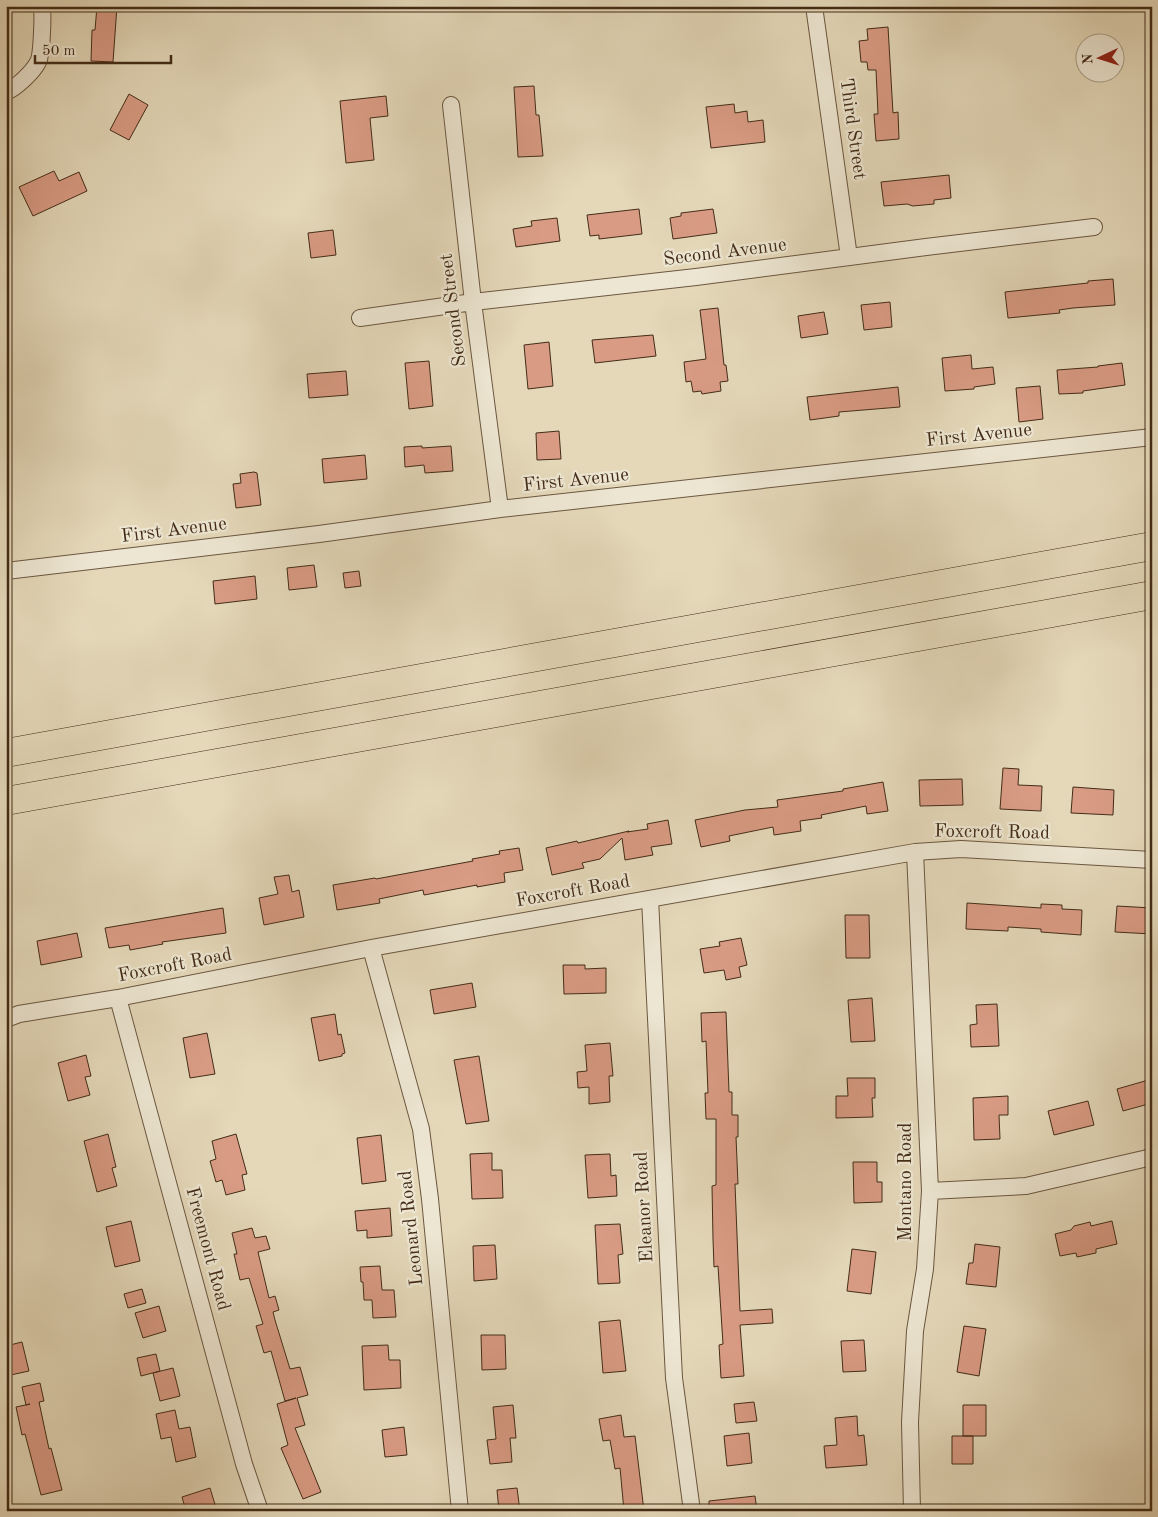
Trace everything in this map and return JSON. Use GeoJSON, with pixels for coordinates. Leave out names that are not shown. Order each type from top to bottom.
{"type":"FeatureCollection","features":[{"type":"Feature","properties":{"kind":"highway"},"geometry":{"type":"LineString","coordinates":[[6,753],[1152,546]]}},
{"type":"Feature","properties":{"kind":"highway"},"geometry":{"type":"LineString","coordinates":[[6,801],[1152,594]]}},
{"type":"Feature","properties":{"kind":"street"},"geometry":{"type":"LineString","coordinates":[[6,92],[16,88],[39,62],[42,6]]}},
{"type":"Feature","properties":{"kind":"street","name":"Third Street"},"geometry":{"type":"LineString","coordinates":[[814,6],[849,257]]}},
{"type":"Feature","properties":{"kind":"street","name":"Second Street"},"geometry":{"type":"LineString","coordinates":[[451,105],[473,302],[500,509]]}},
{"type":"Feature","properties":{"kind":"street","name":"Second Avenue"},"geometry":{"type":"LineString","coordinates":[[360,318],[473,302],[696,277],[926,246],[1094,227]]}},
{"type":"Feature","properties":{"kind":"street","name":"First Avenue"},"geometry":{"type":"LineString","coordinates":[[6,571],[319,534],[500,509],[1152,437]]}},
{"type":"Feature","properties":{"kind":"street","name":"Foxcroft Road"},"geometry":{"type":"LineString","coordinates":[[6,1019],[19,1014],[118,998],[371,948],[915,852],[961,849],[1152,860]]}},
{"type":"Feature","properties":{"kind":"street","name":"Montano Road"},"geometry":{"type":"LineString","coordinates":[[912,1511],[910,1422],[913,1358],[924,1269],[930,1191],[915,852]]}},
{"type":"Feature","properties":{"kind":"street","name":"Eleanor Road"},"geometry":{"type":"LineString","coordinates":[[650,899],[674,1378],[692,1511]]}},
{"type":"Feature","properties":{"kind":"street","name":"Leonard Road"},"geometry":{"type":"LineString","coordinates":[[371,948],[421,1129],[430,1199],[460,1511]]}},
{"type":"Feature","properties":{"kind":"street","name":"Freemont Road"},"geometry":{"type":"LineString","coordinates":[[118,998],[244,1464],[260,1511]]}},
{"type":"Feature","properties":{"kind":"street"},"geometry":{"type":"LineString","coordinates":[[930,1191],[1026,1186],[1152,1158]]}},
{"type":"Feature","properties":{"kind":"building"},"geometry":{"type":"Polygon","coordinates":[[[97,6],[117,6],[113,62],[91,61],[92,30],[95,30],[97,6]]]}},
{"type":"Feature","properties":{"kind":"building"},"geometry":{"type":"Polygon","coordinates":[[[888,27],[893,113],[898,112],[899,139],[876,141],[874,114],[878,114],[876,70],[868,70],[867,62],[861,62],[859,41],[868,40],[867,29],[888,27]]]}},
{"type":"Feature","properties":{"kind":"building"},"geometry":{"type":"Polygon","coordinates":[[[534,86],[536,115],[539,115],[543,156],[518,157],[514,87],[534,86]]]}},
{"type":"Feature","properties":{"kind":"building"},"geometry":{"type":"Polygon","coordinates":[[[129,94],[148,105],[129,140],[110,130],[129,94]]]}},
{"type":"Feature","properties":{"kind":"building"},"geometry":{"type":"Polygon","coordinates":[[[386,96],[388,116],[370,118],[374,160],[346,163],[340,101],[386,96]]]}},
{"type":"Feature","properties":{"kind":"building"},"geometry":{"type":"Polygon","coordinates":[[[734,104],[735,113],[747,111],[748,122],[763,120],[765,142],[711,148],[706,107],[734,104]]]}},
{"type":"Feature","properties":{"kind":"building"},"geometry":{"type":"Polygon","coordinates":[[[54,171],[59,181],[79,172],[87,191],[33,216],[19,187],[54,171]]]}},
{"type":"Feature","properties":{"kind":"building"},"geometry":{"type":"Polygon","coordinates":[[[949,175],[951,198],[934,200],[934,204],[884,206],[881,182],[949,175]]]}},
{"type":"Feature","properties":{"kind":"building"},"geometry":{"type":"Polygon","coordinates":[[[639,209],[642,234],[599,239],[599,235],[590,236],[587,215],[639,209]]]}},
{"type":"Feature","properties":{"kind":"building"},"geometry":{"type":"Polygon","coordinates":[[[713,209],[717,233],[673,239],[670,218],[681,216],[681,213],[713,209]]]}},
{"type":"Feature","properties":{"kind":"building"},"geometry":{"type":"Polygon","coordinates":[[[557,218],[560,241],[516,247],[513,229],[532,226],[531,221],[557,218]]]}},
{"type":"Feature","properties":{"kind":"building"},"geometry":{"type":"Polygon","coordinates":[[[333,230],[336,255],[311,258],[308,233],[333,230]]]}},
{"type":"Feature","properties":{"kind":"building"},"geometry":{"type":"Polygon","coordinates":[[[1113,279],[1115,305],[1073,308],[1059,310],[1060,313],[1008,318],[1005,292],[1113,279]]]}},
{"type":"Feature","properties":{"kind":"building"},"geometry":{"type":"Polygon","coordinates":[[[890,302],[892,327],[864,330],[861,305],[890,302]]]}},
{"type":"Feature","properties":{"kind":"building"},"geometry":{"type":"Polygon","coordinates":[[[718,308],[724,365],[726,365],[728,381],[720,382],[721,391],[702,394],[701,391],[693,392],[691,381],[686,382],[684,362],[706,359],[700,310],[718,308]]]}},
{"type":"Feature","properties":{"kind":"building"},"geometry":{"type":"Polygon","coordinates":[[[824,312],[828,334],[801,338],[798,316],[824,312]]]}},
{"type":"Feature","properties":{"kind":"building"},"geometry":{"type":"Polygon","coordinates":[[[653,335],[656,356],[595,363],[592,340],[653,335]]]}},
{"type":"Feature","properties":{"kind":"building"},"geometry":{"type":"Polygon","coordinates":[[[549,342],[553,386],[528,389],[524,345],[549,342]]]}},
{"type":"Feature","properties":{"kind":"building"},"geometry":{"type":"Polygon","coordinates":[[[971,355],[972,369],[993,367],[995,384],[974,387],[974,389],[945,391],[942,358],[971,355]]]}},
{"type":"Feature","properties":{"kind":"building"},"geometry":{"type":"Polygon","coordinates":[[[429,361],[433,406],[409,409],[405,363],[429,361]]]}},
{"type":"Feature","properties":{"kind":"building"},"geometry":{"type":"Polygon","coordinates":[[[1122,363],[1125,385],[1083,391],[1083,393],[1059,394],[1057,370],[1122,363]]]}},
{"type":"Feature","properties":{"kind":"building"},"geometry":{"type":"Polygon","coordinates":[[[346,371],[348,395],[309,398],[307,374],[346,371]]]}},
{"type":"Feature","properties":{"kind":"building"},"geometry":{"type":"Polygon","coordinates":[[[1040,386],[1043,419],[1019,422],[1016,388],[1040,386]]]}},
{"type":"Feature","properties":{"kind":"building"},"geometry":{"type":"Polygon","coordinates":[[[898,387],[900,407],[839,412],[839,416],[810,420],[807,397],[898,387]]]}},
{"type":"Feature","properties":{"kind":"building"},"geometry":{"type":"Polygon","coordinates":[[[559,431],[561,459],[537,460],[536,433],[559,431]]]}},
{"type":"Feature","properties":{"kind":"building"},"geometry":{"type":"Polygon","coordinates":[[[422,446],[422,448],[451,446],[453,471],[425,473],[424,465],[405,467],[404,447],[422,446]]]}},
{"type":"Feature","properties":{"kind":"building"},"geometry":{"type":"Polygon","coordinates":[[[365,455],[367,479],[324,483],[322,459],[365,455]]]}},
{"type":"Feature","properties":{"kind":"building"},"geometry":{"type":"Polygon","coordinates":[[[257,473],[261,505],[236,508],[233,484],[241,483],[240,474],[257,473]]]}},
{"type":"Feature","properties":{"kind":"building"},"geometry":{"type":"Polygon","coordinates":[[[314,565],[317,587],[289,590],[287,568],[314,565]]]}},
{"type":"Feature","properties":{"kind":"building"},"geometry":{"type":"Polygon","coordinates":[[[359,571],[361,586],[345,588],[343,573],[359,571]]]}},
{"type":"Feature","properties":{"kind":"building"},"geometry":{"type":"Polygon","coordinates":[[[255,576],[257,599],[215,604],[213,581],[255,576]]]}},
{"type":"Feature","properties":{"kind":"building"},"geometry":{"type":"Polygon","coordinates":[[[1003,768],[1019,769],[1018,785],[1042,786],[1041,811],[1000,809],[1003,768]]]}},
{"type":"Feature","properties":{"kind":"building"},"geometry":{"type":"Polygon","coordinates":[[[962,779],[963,805],[920,806],[919,780],[962,779]]]}},
{"type":"Feature","properties":{"kind":"building"},"geometry":{"type":"Polygon","coordinates":[[[883,782],[888,811],[867,814],[866,806],[821,815],[822,818],[800,821],[801,831],[774,835],[773,827],[729,836],[730,841],[701,847],[695,820],[745,810],[778,807],[777,800],[843,791],[843,789],[883,782]]]}},
{"type":"Feature","properties":{"kind":"building"},"geometry":{"type":"Polygon","coordinates":[[[1073,787],[1114,790],[1113,815],[1071,813],[1073,787]]]}},
{"type":"Feature","properties":{"kind":"building"},"geometry":{"type":"Polygon","coordinates":[[[668,820],[672,844],[651,847],[653,855],[625,860],[622,838],[600,859],[582,863],[584,868],[552,875],[546,848],[577,841],[578,843],[629,831],[627,832],[648,829],[647,824],[668,820]]]}},
{"type":"Feature","properties":{"kind":"building"},"geometry":{"type":"Polygon","coordinates":[[[519,848],[523,870],[504,873],[505,882],[424,895],[423,890],[379,899],[380,903],[337,910],[333,885],[473,861],[472,859],[500,854],[499,851],[519,848]]]}},
{"type":"Feature","properties":{"kind":"building"},"geometry":{"type":"Polygon","coordinates":[[[289,875],[292,892],[299,890],[304,917],[264,925],[259,898],[278,894],[274,877],[289,875]]]}},
{"type":"Feature","properties":{"kind":"building"},"geometry":{"type":"Polygon","coordinates":[[[967,903],[1041,908],[1041,904],[1062,905],[1062,909],[1082,910],[1081,935],[1041,932],[1041,929],[1008,927],[1008,931],[966,929],[967,903]]]}},
{"type":"Feature","properties":{"kind":"building"},"geometry":{"type":"Polygon","coordinates":[[[1117,906],[1152,908],[1152,934],[1115,932],[1117,906]]]}},
{"type":"Feature","properties":{"kind":"building"},"geometry":{"type":"Polygon","coordinates":[[[223,908],[226,933],[162,942],[163,944],[130,950],[129,945],[109,948],[105,928],[223,908]]]}},
{"type":"Feature","properties":{"kind":"building"},"geometry":{"type":"Polygon","coordinates":[[[845,915],[869,915],[870,958],[846,958],[845,915]]]}},
{"type":"Feature","properties":{"kind":"building"},"geometry":{"type":"Polygon","coordinates":[[[77,933],[82,957],[41,965],[37,941],[77,933]]]}},
{"type":"Feature","properties":{"kind":"building"},"geometry":{"type":"Polygon","coordinates":[[[741,938],[747,965],[739,967],[741,977],[726,980],[724,970],[704,973],[700,949],[720,946],[719,942],[741,938]]]}},
{"type":"Feature","properties":{"kind":"building"},"geometry":{"type":"Polygon","coordinates":[[[563,965],[585,965],[585,969],[606,968],[606,993],[564,994],[563,965]]]}},
{"type":"Feature","properties":{"kind":"building"},"geometry":{"type":"Polygon","coordinates":[[[472,983],[476,1007],[434,1014],[430,990],[472,983]]]}},
{"type":"Feature","properties":{"kind":"building"},"geometry":{"type":"Polygon","coordinates":[[[872,998],[875,1041],[851,1042],[848,1000],[872,998]]]}},
{"type":"Feature","properties":{"kind":"building"},"geometry":{"type":"Polygon","coordinates":[[[997,1004],[999,1046],[971,1047],[970,1025],[977,1024],[976,1005],[997,1004]]]}},
{"type":"Feature","properties":{"kind":"building"},"geometry":{"type":"Polygon","coordinates":[[[726,1012],[729,1092],[732,1092],[732,1115],[738,1115],[738,1137],[736,1137],[738,1184],[735,1184],[740,1311],[772,1309],[773,1323],[740,1325],[744,1376],[721,1378],[719,1345],[723,1344],[718,1266],[714,1267],[713,1239],[712,1186],[716,1185],[716,1119],[706,1119],[705,1093],[708,1093],[706,1041],[702,1042],[701,1013],[726,1012]]]}},
{"type":"Feature","properties":{"kind":"building"},"geometry":{"type":"Polygon","coordinates":[[[335,1014],[338,1035],[341,1034],[345,1053],[342,1056],[319,1061],[311,1018],[335,1014]]]}},
{"type":"Feature","properties":{"kind":"building"},"geometry":{"type":"Polygon","coordinates":[[[207,1033],[215,1074],[190,1078],[183,1038],[207,1033]]]}},
{"type":"Feature","properties":{"kind":"building"},"geometry":{"type":"Polygon","coordinates":[[[610,1043],[613,1076],[609,1076],[610,1102],[589,1104],[589,1087],[578,1088],[577,1072],[587,1071],[585,1045],[610,1043]]]}},
{"type":"Feature","properties":{"kind":"building"},"geometry":{"type":"Polygon","coordinates":[[[86,1055],[91,1076],[85,1077],[90,1095],[68,1101],[58,1063],[86,1055]]]}},
{"type":"Feature","properties":{"kind":"building"},"geometry":{"type":"Polygon","coordinates":[[[479,1056],[489,1121],[466,1124],[454,1060],[479,1056]]]}},
{"type":"Feature","properties":{"kind":"building"},"geometry":{"type":"Polygon","coordinates":[[[847,1078],[875,1078],[875,1098],[872,1098],[873,1117],[836,1118],[836,1096],[848,1096],[847,1078]]]}},
{"type":"Feature","properties":{"kind":"building"},"geometry":{"type":"Polygon","coordinates":[[[1152,1079],[1152,1103],[1123,1111],[1117,1089],[1152,1079]]]}},
{"type":"Feature","properties":{"kind":"building"},"geometry":{"type":"Polygon","coordinates":[[[1008,1096],[1008,1115],[999,1115],[1000,1139],[974,1140],[973,1098],[1008,1096]]]}},
{"type":"Feature","properties":{"kind":"building"},"geometry":{"type":"Polygon","coordinates":[[[1088,1101],[1094,1125],[1054,1135],[1048,1111],[1088,1101]]]}},
{"type":"Feature","properties":{"kind":"building"},"geometry":{"type":"Polygon","coordinates":[[[108,1134],[116,1167],[112,1168],[117,1186],[97,1192],[84,1141],[108,1134]]]}},
{"type":"Feature","properties":{"kind":"building"},"geometry":{"type":"Polygon","coordinates":[[[236,1134],[247,1174],[242,1175],[245,1190],[226,1195],[222,1180],[216,1182],[210,1161],[216,1159],[212,1141],[236,1134]]]}},
{"type":"Feature","properties":{"kind":"building"},"geometry":{"type":"Polygon","coordinates":[[[381,1135],[386,1181],[362,1184],[357,1138],[381,1135]]]}},
{"type":"Feature","properties":{"kind":"building"},"geometry":{"type":"Polygon","coordinates":[[[492,1153],[492,1170],[502,1170],[503,1198],[472,1199],[470,1154],[492,1153]]]}},
{"type":"Feature","properties":{"kind":"building"},"geometry":{"type":"Polygon","coordinates":[[[610,1154],[611,1176],[616,1175],[617,1196],[588,1198],[585,1155],[610,1154]]]}},
{"type":"Feature","properties":{"kind":"building"},"geometry":{"type":"Polygon","coordinates":[[[853,1162],[877,1162],[877,1182],[882,1182],[882,1202],[854,1203],[853,1162]]]}},
{"type":"Feature","properties":{"kind":"building"},"geometry":{"type":"Polygon","coordinates":[[[390,1208],[392,1236],[367,1238],[367,1230],[357,1231],[355,1211],[390,1208]]]}},
{"type":"Feature","properties":{"kind":"building"},"geometry":{"type":"Polygon","coordinates":[[[131,1221],[140,1261],[115,1267],[106,1227],[131,1221]]]}},
{"type":"Feature","properties":{"kind":"building"},"geometry":{"type":"Polygon","coordinates":[[[1112,1221],[1117,1244],[1096,1249],[1096,1253],[1077,1257],[1076,1253],[1060,1256],[1055,1234],[1090,1222],[1091,1226],[1112,1221]]]}},
{"type":"Feature","properties":{"kind":"building"},"geometry":{"type":"Polygon","coordinates":[[[620,1224],[623,1254],[618,1255],[620,1283],[598,1284],[595,1225],[620,1224]]]}},
{"type":"Feature","properties":{"kind":"building"},"geometry":{"type":"Polygon","coordinates":[[[252,1228],[255,1238],[266,1236],[270,1249],[258,1252],[269,1298],[275,1296],[279,1310],[273,1312],[290,1369],[300,1367],[308,1395],[297,1398],[305,1425],[295,1428],[321,1492],[303,1499],[281,1448],[288,1445],[277,1404],[296,1398],[285,1401],[271,1351],[264,1353],[256,1326],[263,1324],[249,1278],[240,1280],[234,1254],[237,1254],[232,1233],[252,1228]]]}},
{"type":"Feature","properties":{"kind":"building"},"geometry":{"type":"Polygon","coordinates":[[[975,1244],[1000,1247],[996,1287],[966,1284],[969,1263],[973,1263],[975,1244]]]}},
{"type":"Feature","properties":{"kind":"building"},"geometry":{"type":"Polygon","coordinates":[[[495,1245],[497,1279],[474,1281],[473,1246],[495,1245]]]}},
{"type":"Feature","properties":{"kind":"building"},"geometry":{"type":"Polygon","coordinates":[[[852,1249],[876,1252],[871,1294],[847,1291],[852,1249]]]}},
{"type":"Feature","properties":{"kind":"building"},"geometry":{"type":"Polygon","coordinates":[[[380,1266],[382,1290],[394,1290],[396,1317],[373,1318],[372,1300],[364,1300],[360,1267],[380,1266]]]}},
{"type":"Feature","properties":{"kind":"building"},"geometry":{"type":"Polygon","coordinates":[[[142,1289],[146,1303],[128,1308],[124,1294],[142,1289]]]}},
{"type":"Feature","properties":{"kind":"building"},"geometry":{"type":"Polygon","coordinates":[[[159,1306],[166,1331],[143,1338],[135,1313],[159,1306]]]}},
{"type":"Feature","properties":{"kind":"building"},"geometry":{"type":"Polygon","coordinates":[[[620,1320],[626,1371],[603,1373],[599,1322],[620,1320]]]}},
{"type":"Feature","properties":{"kind":"building"},"geometry":{"type":"Polygon","coordinates":[[[964,1326],[986,1329],[979,1376],[957,1372],[964,1326]]]}},
{"type":"Feature","properties":{"kind":"building"},"geometry":{"type":"Polygon","coordinates":[[[481,1335],[505,1335],[506,1369],[482,1370],[481,1335]]]}},
{"type":"Feature","properties":{"kind":"building"},"geometry":{"type":"Polygon","coordinates":[[[864,1340],[866,1371],[843,1372],[841,1341],[864,1340]]]}},
{"type":"Feature","properties":{"kind":"building"},"geometry":{"type":"Polygon","coordinates":[[[22,1342],[29,1371],[6,1376],[6,1346],[22,1342]]]}},
{"type":"Feature","properties":{"kind":"building"},"geometry":{"type":"Polygon","coordinates":[[[388,1345],[389,1360],[400,1360],[401,1388],[364,1390],[362,1346],[388,1345]]]}},
{"type":"Feature","properties":{"kind":"building"},"geometry":{"type":"Polygon","coordinates":[[[156,1354],[160,1371],[141,1376],[137,1358],[156,1354]]]}},
{"type":"Feature","properties":{"kind":"building"},"geometry":{"type":"Polygon","coordinates":[[[173,1368],[180,1396],[160,1401],[153,1373],[173,1368]]]}},
{"type":"Feature","properties":{"kind":"building"},"geometry":{"type":"Polygon","coordinates":[[[40,1383],[44,1401],[39,1402],[49,1449],[51,1448],[62,1490],[41,1495],[25,1434],[22,1435],[16,1407],[26,1405],[22,1387],[40,1383]]]}},
{"type":"Feature","properties":{"kind":"building"},"geometry":{"type":"Polygon","coordinates":[[[754,1402],[757,1421],[736,1423],[734,1404],[754,1402]]]}},
{"type":"Feature","properties":{"kind":"building"},"geometry":{"type":"Polygon","coordinates":[[[513,1405],[516,1438],[510,1438],[512,1462],[490,1464],[487,1440],[496,1439],[493,1407],[513,1405]]]}},
{"type":"Feature","properties":{"kind":"building"},"geometry":{"type":"Polygon","coordinates":[[[963,1405],[986,1405],[986,1436],[963,1436],[963,1405]]]}},
{"type":"Feature","properties":{"kind":"building"},"geometry":{"type":"Polygon","coordinates":[[[175,1410],[179,1429],[190,1427],[196,1457],[176,1462],[171,1437],[161,1439],[156,1414],[175,1410]]]}},
{"type":"Feature","properties":{"kind":"building"},"geometry":{"type":"Polygon","coordinates":[[[621,1415],[624,1437],[635,1436],[644,1511],[624,1511],[620,1468],[615,1469],[610,1440],[603,1441],[599,1419],[621,1415]]]}},
{"type":"Feature","properties":{"kind":"building"},"geometry":{"type":"Polygon","coordinates":[[[857,1416],[858,1436],[864,1435],[867,1465],[826,1468],[824,1446],[837,1445],[835,1418],[857,1416]]]}},
{"type":"Feature","properties":{"kind":"building"},"geometry":{"type":"Polygon","coordinates":[[[404,1427],[407,1455],[385,1457],[382,1430],[404,1427]]]}},
{"type":"Feature","properties":{"kind":"building"},"geometry":{"type":"Polygon","coordinates":[[[749,1433],[752,1463],[727,1466],[724,1436],[749,1433]]]}},
{"type":"Feature","properties":{"kind":"building"},"geometry":{"type":"Polygon","coordinates":[[[952,1436],[973,1436],[973,1464],[952,1464],[952,1436]]]}},
{"type":"Feature","properties":{"kind":"building"},"geometry":{"type":"Polygon","coordinates":[[[210,1488],[217,1511],[186,1511],[182,1497],[210,1488]]]}},
{"type":"Feature","properties":{"kind":"building"},"geometry":{"type":"Polygon","coordinates":[[[517,1488],[520,1511],[499,1511],[497,1490],[517,1488]]]}},
{"type":"Feature","properties":{"kind":"building"},"geometry":{"type":"Polygon","coordinates":[[[755,1496],[757,1511],[709,1511],[709,1501],[755,1496]]]}}]}
